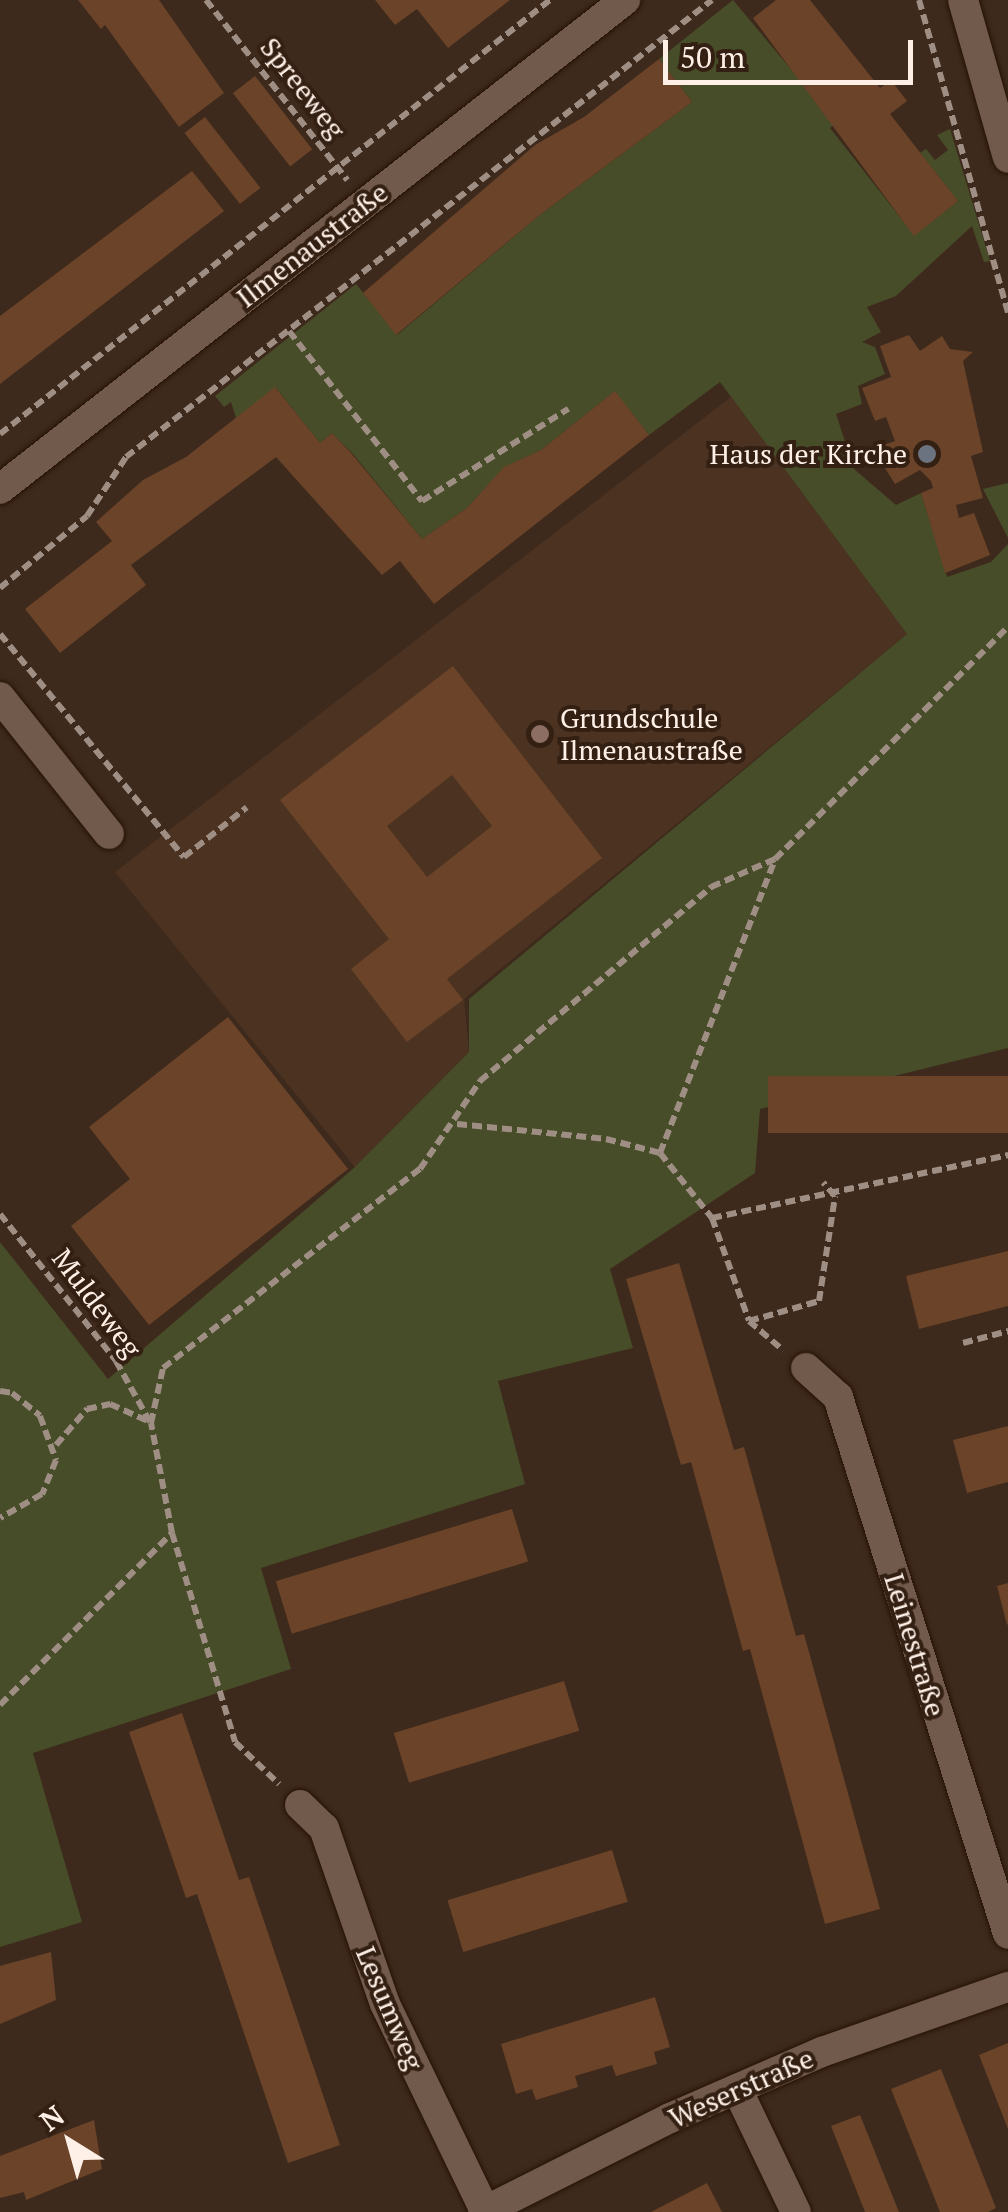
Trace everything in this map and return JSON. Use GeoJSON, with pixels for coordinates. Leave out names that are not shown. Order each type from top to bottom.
{"type":"FeatureCollection","features":[{"type":"Feature","properties":{"kind":"street","name":"Ilmenaustraße"},"geometry":{"type":"LineString","coordinates":[[0,490],[625,0]]}},
{"type":"Feature","properties":{"kind":"street"},"geometry":{"type":"LineString","coordinates":[[963,0],[1008,158]]}},
{"type":"Feature","properties":{"kind":"street"},"geometry":{"type":"LineString","coordinates":[[0,697],[109,834]]}},
{"type":"Feature","properties":{"kind":"street","name":"Leinestraße"},"geometry":{"type":"LineString","coordinates":[[806,1368],[838,1397],[1008,1934]]}},
{"type":"Feature","properties":{"kind":"street","name":"Lesumweg"},"geometry":{"type":"LineString","coordinates":[[300,1806],[324,1828],[385,2004],[484,2211]]}},
{"type":"Feature","properties":{"kind":"street","name":"Weserstraße"},"geometry":{"type":"LineString","coordinates":[[484,2211],[737,2089],[1008,1987]]}},
{"type":"Feature","properties":{"kind":"street"},"geometry":{"type":"LineString","coordinates":[[737,2089],[796,2212]]}},
{"type":"Feature","properties":{"kind":"path","name":"Spreeweg"},"geometry":{"type":"LineString","coordinates":[[206,0],[365,203]]}},
{"type":"Feature","properties":{"kind":"path"},"geometry":{"type":"LineString","coordinates":[[0,434],[550,0]]}},
{"type":"Feature","properties":{"kind":"path"},"geometry":{"type":"LineString","coordinates":[[0,588],[87,516],[126,457],[712,0]]}},
{"type":"Feature","properties":{"kind":"path"},"geometry":{"type":"LineString","coordinates":[[919,0],[1008,313]]}},
{"type":"Feature","properties":{"kind":"path"},"geometry":{"type":"LineString","coordinates":[[289,330],[422,500],[568,408]]}},
{"type":"Feature","properties":{"kind":"path"},"geometry":{"type":"LineString","coordinates":[[300,1806],[235,1742],[172,1533],[151,1423],[163,1368],[420,1169],[456,1124],[480,1081],[697,899],[776,859],[1008,626]]}},
{"type":"Feature","properties":{"kind":"path"},"geometry":{"type":"LineString","coordinates":[[0,634],[184,857],[247,807]]}},
{"type":"Feature","properties":{"kind":"path"},"geometry":{"type":"LineString","coordinates":[[660,1153],[776,859]]}},
{"type":"Feature","properties":{"kind":"path"},"geometry":{"type":"LineString","coordinates":[[456,1124],[606,1139],[660,1153],[712,1218],[749,1322],[806,1368]]}},
{"type":"Feature","properties":{"kind":"path"},"geometry":{"type":"LineString","coordinates":[[712,1218],[835,1196],[1008,1155]]}},
{"type":"Feature","properties":{"kind":"path"},"geometry":{"type":"LineString","coordinates":[[749,1322],[820,1301],[835,1196],[823,1182]]}},
{"type":"Feature","properties":{"kind":"path","name":"Muldeweg"},"geometry":{"type":"LineString","coordinates":[[0,1214],[116,1361],[151,1423]]}},
{"type":"Feature","properties":{"kind":"path"},"geometry":{"type":"LineString","coordinates":[[964,1343],[1008,1331]]}},
{"type":"Feature","properties":{"kind":"path"},"geometry":{"type":"LineString","coordinates":[[0,1391],[30,1404],[56,1445]]}},
{"type":"Feature","properties":{"kind":"path"},"geometry":{"type":"LineString","coordinates":[[0,1518],[42,1494],[53,1475],[56,1445],[86,1409],[110,1404],[151,1423]]}},
{"type":"Feature","properties":{"kind":"path"},"geometry":{"type":"LineString","coordinates":[[0,1705],[172,1533]]}},
{"type":"Feature","properties":{"kind":"shaded area","name":"Grundschule Ilmenaustraße"},"geometry":{"type":"Polygon","coordinates":[[[731,397],[907,634],[464,999],[469,1052],[355,1167],[115,872],[731,397]]]}},
{"type":"Feature","properties":{"kind":"green space"},"geometry":{"type":"Polygon","coordinates":[[[733,0],[836,123],[830,128],[914,235],[958,201],[920,153],[926,149],[935,160],[948,150],[937,135],[950,129],[990,261],[984,262],[972,226],[896,296],[867,307],[881,332],[862,342],[875,347],[885,374],[858,386],[862,404],[836,414],[854,469],[896,505],[921,493],[947,577],[991,562],[1008,544],[1008,1048],[760,1109],[755,1173],[610,1269],[633,1348],[498,1381],[525,1484],[261,1568],[291,1669],[33,1753],[82,1922],[0,1947],[0,1242],[108,1379],[355,1167],[469,1052],[469,999],[907,634],[720,382],[649,435],[614,392],[541,450],[504,468],[467,508],[422,539],[353,454],[332,433],[320,443],[276,388],[236,418],[231,402],[224,407],[215,396],[356,284],[397,335],[541,214],[692,102],[659,59],[733,0]]]}},
{"type":"Feature","properties":{"kind":"green space"},"geometry":{"type":"Polygon","coordinates":[[[1008,483],[1008,538],[983,489],[1008,483]]]}},
{"type":"Feature","properties":{"kind":"building"},"geometry":{"type":"Polygon","coordinates":[[[78,0],[159,0],[224,93],[179,127],[105,25],[101,29],[78,0]]]}},
{"type":"Feature","properties":{"kind":"building"},"geometry":{"type":"Polygon","coordinates":[[[375,0],[510,0],[448,48],[417,9],[395,25],[375,0]]]}},
{"type":"Feature","properties":{"kind":"building"},"geometry":{"type":"Polygon","coordinates":[[[776,0],[810,0],[880,88],[891,80],[907,101],[890,114],[958,201],[914,236],[753,18],[776,0]]]}},
{"type":"Feature","properties":{"kind":"building"},"geometry":{"type":"Polygon","coordinates":[[[659,59],[692,102],[541,214],[396,335],[363,293],[535,145],[584,117],[659,59]]]}},
{"type":"Feature","properties":{"kind":"building"},"geometry":{"type":"Polygon","coordinates":[[[255,76],[312,149],[290,167],[233,93],[255,76]]]}},
{"type":"Feature","properties":{"kind":"building"},"geometry":{"type":"Polygon","coordinates":[[[205,117],[260,188],[240,204],[185,133],[205,117]]]}},
{"type":"Feature","properties":{"kind":"building"},"geometry":{"type":"Polygon","coordinates":[[[192,171],[224,211],[0,384],[0,316],[192,171]]]}},
{"type":"Feature","properties":{"kind":"building","name":"Haus der Kirche"},"geometry":{"type":"Polygon","coordinates":[[[909,335],[920,351],[942,336],[950,349],[973,352],[963,361],[983,452],[971,456],[983,498],[956,505],[959,518],[974,513],[990,555],[945,573],[921,493],[933,488],[931,481],[920,470],[895,484],[873,449],[895,441],[886,417],[875,421],[862,388],[891,377],[880,346],[909,335]]]}},
{"type":"Feature","properties":{"kind":"building"},"geometry":{"type":"Polygon","coordinates":[[[275,387],[320,443],[332,433],[422,539],[467,508],[504,467],[541,450],[615,391],[649,435],[434,604],[400,561],[382,575],[276,457],[131,565],[146,585],[60,653],[25,609],[112,541],[96,522],[143,480],[186,457],[275,387]]]}},
{"type":"Feature","properties":{"kind":"building"},"geometry":{"type":"Polygon","coordinates":[[[453,666],[602,858],[447,979],[463,1000],[407,1042],[351,969],[389,939],[280,800],[453,666]],[[452,775],[387,826],[427,877],[492,826],[452,775]]]}},
{"type":"Feature","properties":{"kind":"building"},"geometry":{"type":"Polygon","coordinates":[[[228,1017],[348,1169],[149,1325],[71,1226],[130,1179],[89,1127],[228,1017]]]}},
{"type":"Feature","properties":{"kind":"building"},"geometry":{"type":"Polygon","coordinates":[[[768,1076],[1008,1076],[1008,1133],[768,1133],[768,1076]]]}},
{"type":"Feature","properties":{"kind":"building"},"geometry":{"type":"Polygon","coordinates":[[[1008,1251],[1008,1306],[919,1329],[906,1276],[1008,1251]]]}},
{"type":"Feature","properties":{"kind":"building"},"geometry":{"type":"Polygon","coordinates":[[[679,1263],[734,1450],[744,1447],[796,1636],[804,1634],[880,1909],[825,1924],[750,1649],[743,1651],[691,1462],[681,1465],[626,1279],[679,1263]]]}},
{"type":"Feature","properties":{"kind":"building"},"geometry":{"type":"Polygon","coordinates":[[[1008,1426],[1008,1482],[967,1493],[953,1440],[1008,1426]]]}},
{"type":"Feature","properties":{"kind":"building"},"geometry":{"type":"Polygon","coordinates":[[[512,1509],[528,1562],[292,1634],[276,1581],[512,1509]]]}},
{"type":"Feature","properties":{"kind":"building"},"geometry":{"type":"Polygon","coordinates":[[[1008,1583],[1008,1624],[1007,1625],[997,1586],[1008,1583]]]}},
{"type":"Feature","properties":{"kind":"building"},"geometry":{"type":"Polygon","coordinates":[[[564,1681],[579,1731],[409,1783],[394,1733],[564,1681]]]}},
{"type":"Feature","properties":{"kind":"building"},"geometry":{"type":"Polygon","coordinates":[[[182,1713],[239,1880],[249,1877],[340,2145],[288,2163],[197,1894],[186,1898],[129,1732],[182,1713]]]}},
{"type":"Feature","properties":{"kind":"building"},"geometry":{"type":"Polygon","coordinates":[[[612,1850],[628,1902],[463,1952],[448,1900],[612,1850]]]}},
{"type":"Feature","properties":{"kind":"building"},"geometry":{"type":"Polygon","coordinates":[[[51,1952],[56,2000],[0,2024],[0,1966],[51,1952]]]}},
{"type":"Feature","properties":{"kind":"building"},"geometry":{"type":"Polygon","coordinates":[[[655,1997],[670,2047],[654,2052],[657,2064],[616,2076],[612,2065],[575,2076],[578,2087],[536,2100],[532,2089],[516,2094],[501,2044],[655,1997]]]}},
{"type":"Feature","properties":{"kind":"building"},"geometry":{"type":"Polygon","coordinates":[[[1008,2043],[1008,2129],[979,2055],[1008,2043]]]}},
{"type":"Feature","properties":{"kind":"building"},"geometry":{"type":"Polygon","coordinates":[[[941,2069],[996,2208],[988,2212],[940,2212],[891,2089],[941,2069]]]}},
{"type":"Feature","properties":{"kind":"building"},"geometry":{"type":"Polygon","coordinates":[[[860,2115],[899,2212],[865,2212],[831,2126],[860,2115]]]}},
{"type":"Feature","properties":{"kind":"building"},"geometry":{"type":"Polygon","coordinates":[[[94,2120],[102,2169],[26,2200],[24,2192],[0,2198],[0,2156],[94,2120]]]}},
{"type":"Feature","properties":{"kind":"building"},"geometry":{"type":"Polygon","coordinates":[[[707,2183],[722,2212],[651,2212],[707,2183]]]}},
{"type":"Feature","properties":{"kind":"place","name":"Haus der Kirche"},"geometry":{"type":"Point","coordinates":[927,454]}},
{"type":"Feature","properties":{"kind":"place","name":"Grundschule Ilmenaustraße"},"geometry":{"type":"Point","coordinates":[540,734]}}]}
